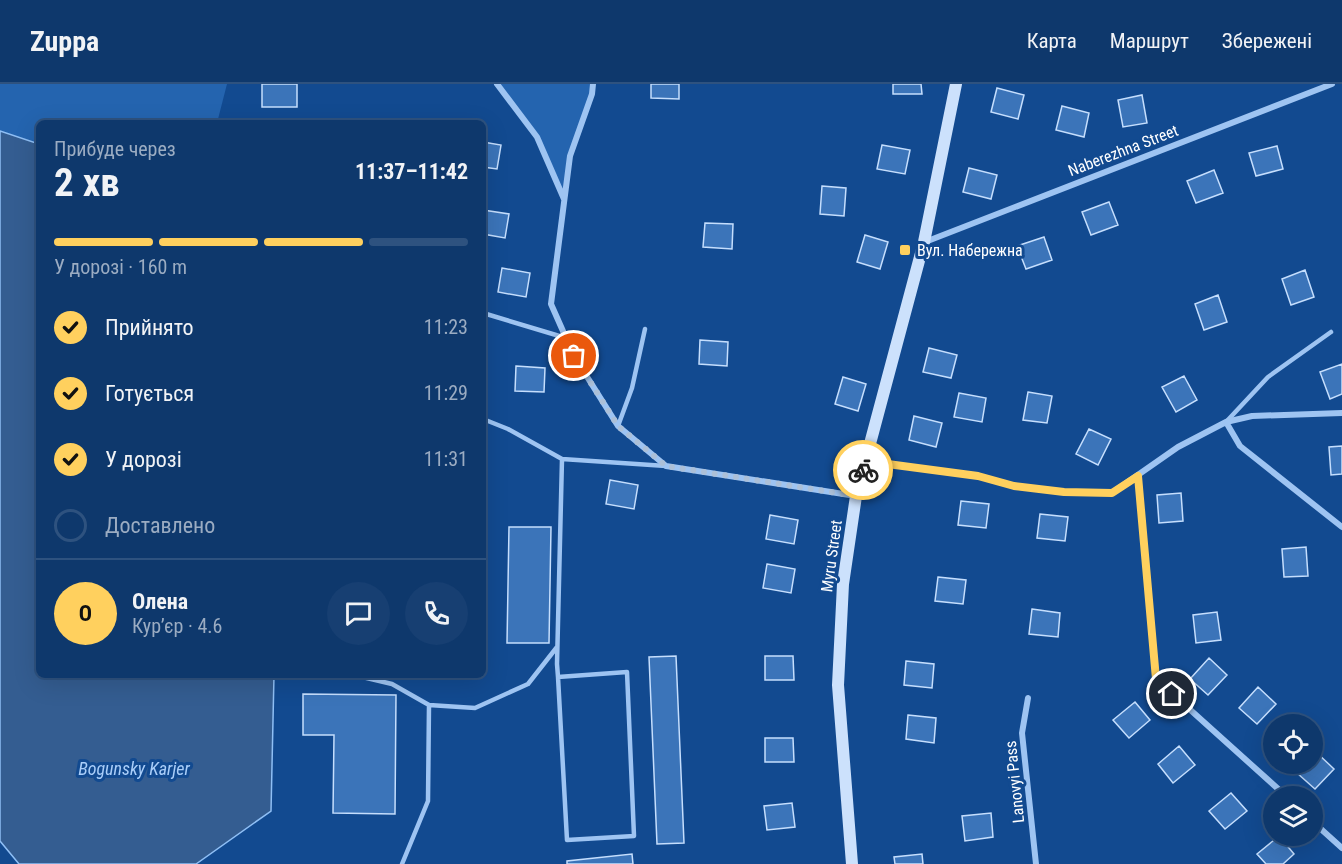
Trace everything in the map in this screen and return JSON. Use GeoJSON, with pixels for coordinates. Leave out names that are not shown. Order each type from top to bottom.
{"type":"FeatureCollection","features":[{"type":"Feature","properties":{"kind":"street"},"geometry":{"type":"LineString","coordinates":[[496,84],[537,137],[564,200]]}},
{"type":"Feature","properties":{"kind":"street"},"geometry":{"type":"LineString","coordinates":[[593,84],[592,94],[570,156],[551,304],[574,356],[618,426],[666,466],[856,496]]}},
{"type":"Feature","properties":{"kind":"street","name":"Myru Street"},"geometry":{"type":"LineString","coordinates":[[852,864],[840,731],[838,665],[843,584],[856,496],[924,242],[956,84]]}},
{"type":"Feature","properties":{"kind":"street","name":"Naberezhna Street"},"geometry":{"type":"LineString","coordinates":[[924,242],[1332,84]]}},
{"type":"Feature","properties":{"kind":"street"},"geometry":{"type":"LineString","coordinates":[[865,461],[978,476],[1014,486],[1064,492],[1112,493],[1178,447],[1226,422],[1252,416],[1342,413]]}},
{"type":"Feature","properties":{"kind":"street"},"geometry":{"type":"LineString","coordinates":[[1226,422],[1240,446],[1342,527]]}},
{"type":"Feature","properties":{"kind":"street"},"geometry":{"type":"LineString","coordinates":[[1138,476],[1156,679],[1275,786]]}},
{"type":"Feature","properties":{"kind":"street","name":"Lanovyi Pass"},"geometry":{"type":"LineString","coordinates":[[1028,698],[1022,734],[1036,864]]}},
{"type":"Feature","properties":{"kind":"street"},"geometry":{"type":"LineString","coordinates":[[1323,831],[1342,848]]}},
{"type":"Feature","properties":{"kind":"lane"},"geometry":{"type":"LineString","coordinates":[[486,314],[566,338]]}},
{"type":"Feature","properties":{"kind":"lane"},"geometry":{"type":"LineString","coordinates":[[618,426],[632,388],[645,329]]}},
{"type":"Feature","properties":{"kind":"lane"},"geometry":{"type":"LineString","coordinates":[[1226,422],[1268,376],[1331,332]]}},
{"type":"Feature","properties":{"kind":"lane"},"geometry":{"type":"LineString","coordinates":[[486,420],[508,429],[562,459],[666,466]]}},
{"type":"Feature","properties":{"kind":"lane"},"geometry":{"type":"LineString","coordinates":[[558,677],[627,672],[634,836],[567,840],[558,677],[557,648],[562,459]]}},
{"type":"Feature","properties":{"kind":"lane"},"geometry":{"type":"LineString","coordinates":[[367,678],[392,684],[429,705],[475,708],[528,684],[557,648]]}},
{"type":"Feature","properties":{"kind":"lane"},"geometry":{"type":"LineString","coordinates":[[402,864],[428,801],[429,705]]}},
{"type":"Feature","properties":{"kind":"shaded area"},"geometry":{"type":"Polygon","coordinates":[[[0,84],[227,84],[218,120],[36,120],[36,143],[0,131],[0,84]]]}},
{"type":"Feature","properties":{"kind":"shaded area"},"geometry":{"type":"Polygon","coordinates":[[[497,84],[593,84],[570,156],[564,200],[537,137],[497,84]]]}},
{"type":"Feature","properties":{"kind":"water","name":"Bogunsky Karjer"},"geometry":{"type":"Polygon","coordinates":[[[0,131],[36,143],[36,678],[274,678],[271,811],[196,864],[19,864],[0,841],[0,131]]]}},
{"type":"Feature","properties":{"kind":"building"},"geometry":{"type":"Polygon","coordinates":[[[262,84],[297,84],[297,107],[262,107],[262,84]]]}},
{"type":"Feature","properties":{"kind":"building"},"geometry":{"type":"Polygon","coordinates":[[[651,84],[679,84],[679,99],[651,98],[651,84]]]}},
{"type":"Feature","properties":{"kind":"building"},"geometry":{"type":"Polygon","coordinates":[[[893,84],[921,84],[922,94],[893,94],[893,84]]]}},
{"type":"Feature","properties":{"kind":"building"},"geometry":{"type":"Polygon","coordinates":[[[997,88],[1024,95],[1018,119],[991,112],[997,88]]]}},
{"type":"Feature","properties":{"kind":"building"},"geometry":{"type":"Polygon","coordinates":[[[1142,95],[1147,123],[1123,127],[1118,100],[1142,95]]]}},
{"type":"Feature","properties":{"kind":"building"},"geometry":{"type":"Polygon","coordinates":[[[1062,106],[1089,113],[1084,137],[1056,130],[1062,106]]]}},
{"type":"Feature","properties":{"kind":"building"},"geometry":{"type":"Polygon","coordinates":[[[486,142],[501,145],[497,169],[486,167],[486,142]]]}},
{"type":"Feature","properties":{"kind":"building"},"geometry":{"type":"Polygon","coordinates":[[[882,145],[910,150],[905,174],[877,169],[882,145]]]}},
{"type":"Feature","properties":{"kind":"building"},"geometry":{"type":"Polygon","coordinates":[[[1277,146],[1283,169],[1256,176],[1249,153],[1277,146]]]}},
{"type":"Feature","properties":{"kind":"building"},"geometry":{"type":"Polygon","coordinates":[[[969,168],[997,175],[991,199],[963,192],[969,168]]]}},
{"type":"Feature","properties":{"kind":"building"},"geometry":{"type":"Polygon","coordinates":[[[1214,170],[1223,193],[1196,203],[1187,181],[1214,170]]]}},
{"type":"Feature","properties":{"kind":"building"},"geometry":{"type":"Polygon","coordinates":[[[822,186],[846,188],[844,216],[820,214],[822,186]]]}},
{"type":"Feature","properties":{"kind":"building"},"geometry":{"type":"Polygon","coordinates":[[[1109,202],[1118,225],[1091,235],[1082,212],[1109,202]]]}},
{"type":"Feature","properties":{"kind":"building"},"geometry":{"type":"Polygon","coordinates":[[[486,210],[509,214],[505,238],[486,235],[486,210]]]}},
{"type":"Feature","properties":{"kind":"building"},"geometry":{"type":"Polygon","coordinates":[[[705,223],[733,224],[732,249],[703,247],[705,223]]]}},
{"type":"Feature","properties":{"kind":"building"},"geometry":{"type":"Polygon","coordinates":[[[865,235],[888,242],[880,269],[857,262],[865,235]]]}},
{"type":"Feature","properties":{"kind":"building"},"geometry":{"type":"Polygon","coordinates":[[[1044,237],[1052,260],[1026,269],[1017,246],[1044,237]]]}},
{"type":"Feature","properties":{"kind":"building"},"geometry":{"type":"Polygon","coordinates":[[[502,268],[530,273],[526,297],[498,292],[502,268]]]}},
{"type":"Feature","properties":{"kind":"building"},"geometry":{"type":"Polygon","coordinates":[[[1305,270],[1314,297],[1291,305],[1282,279],[1305,270]]]}},
{"type":"Feature","properties":{"kind":"building"},"geometry":{"type":"Polygon","coordinates":[[[1218,295],[1227,322],[1204,330],[1195,304],[1218,295]]]}},
{"type":"Feature","properties":{"kind":"building"},"geometry":{"type":"Polygon","coordinates":[[[700,340],[728,342],[727,366],[699,364],[700,340]]]}},
{"type":"Feature","properties":{"kind":"building"},"geometry":{"type":"Polygon","coordinates":[[[929,348],[957,355],[951,378],[923,372],[929,348]]]}},
{"type":"Feature","properties":{"kind":"building"},"geometry":{"type":"Polygon","coordinates":[[[1342,364],[1342,394],[1330,399],[1320,372],[1342,364]]]}},
{"type":"Feature","properties":{"kind":"building"},"geometry":{"type":"Polygon","coordinates":[[[516,366],[545,368],[544,392],[515,391],[516,366]]]}},
{"type":"Feature","properties":{"kind":"building"},"geometry":{"type":"Polygon","coordinates":[[[1184,376],[1197,400],[1176,412],[1162,387],[1184,376]]]}},
{"type":"Feature","properties":{"kind":"building"},"geometry":{"type":"Polygon","coordinates":[[[843,377],[866,384],[858,411],[835,404],[843,377]]]}},
{"type":"Feature","properties":{"kind":"building"},"geometry":{"type":"Polygon","coordinates":[[[1028,392],[1052,396],[1047,423],[1023,420],[1028,392]]]}},
{"type":"Feature","properties":{"kind":"building"},"geometry":{"type":"Polygon","coordinates":[[[959,393],[986,398],[982,422],[954,417],[959,393]]]}},
{"type":"Feature","properties":{"kind":"building"},"geometry":{"type":"Polygon","coordinates":[[[914,416],[942,423],[936,447],[909,440],[914,416]]]}},
{"type":"Feature","properties":{"kind":"building"},"geometry":{"type":"Polygon","coordinates":[[[1089,429],[1111,439],[1098,465],[1076,454],[1089,429]]]}},
{"type":"Feature","properties":{"kind":"building"},"geometry":{"type":"Polygon","coordinates":[[[1342,446],[1342,474],[1331,475],[1329,447],[1342,446]]]}},
{"type":"Feature","properties":{"kind":"building"},"geometry":{"type":"Polygon","coordinates":[[[610,480],[638,485],[634,509],[606,504],[610,480]]]}},
{"type":"Feature","properties":{"kind":"building"},"geometry":{"type":"Polygon","coordinates":[[[1181,493],[1183,521],[1159,523],[1157,495],[1181,493]]]}},
{"type":"Feature","properties":{"kind":"building"},"geometry":{"type":"Polygon","coordinates":[[[961,501],[989,504],[986,528],[958,525],[961,501]]]}},
{"type":"Feature","properties":{"kind":"building"},"geometry":{"type":"Polygon","coordinates":[[[1040,514],[1068,517],[1065,541],[1037,538],[1040,514]]]}},
{"type":"Feature","properties":{"kind":"building"},"geometry":{"type":"Polygon","coordinates":[[[770,515],[798,520],[794,544],[766,539],[770,515]]]}},
{"type":"Feature","properties":{"kind":"building"},"geometry":{"type":"Polygon","coordinates":[[[509,527],[551,527],[549,643],[507,643],[509,527]]]}},
{"type":"Feature","properties":{"kind":"building"},"geometry":{"type":"Polygon","coordinates":[[[1306,547],[1308,576],[1284,577],[1282,549],[1306,547]]]}},
{"type":"Feature","properties":{"kind":"building"},"geometry":{"type":"Polygon","coordinates":[[[767,564],[795,569],[791,593],[763,588],[767,564]]]}},
{"type":"Feature","properties":{"kind":"building"},"geometry":{"type":"Polygon","coordinates":[[[938,577],[966,580],[963,604],[935,601],[938,577]]]}},
{"type":"Feature","properties":{"kind":"building"},"geometry":{"type":"Polygon","coordinates":[[[1032,609],[1060,613],[1058,637],[1029,634],[1032,609]]]}},
{"type":"Feature","properties":{"kind":"building"},"geometry":{"type":"Polygon","coordinates":[[[1217,612],[1221,640],[1196,643],[1193,615],[1217,612]]]}},
{"type":"Feature","properties":{"kind":"building"},"geometry":{"type":"Polygon","coordinates":[[[676,656],[684,843],[657,844],[649,657],[676,656]]]}},
{"type":"Feature","properties":{"kind":"building"},"geometry":{"type":"Polygon","coordinates":[[[765,656],[793,656],[794,680],[765,680],[765,656]]]}},
{"type":"Feature","properties":{"kind":"building"},"geometry":{"type":"Polygon","coordinates":[[[1209,658],[1227,675],[1208,695],[1190,679],[1209,658]]]}},
{"type":"Feature","properties":{"kind":"building"},"geometry":{"type":"Polygon","coordinates":[[[906,661],[934,664],[932,688],[904,685],[906,661]]]}},
{"type":"Feature","properties":{"kind":"building"},"geometry":{"type":"Polygon","coordinates":[[[1258,687],[1276,704],[1266,714],[1263,714],[1263,718],[1257,724],[1239,708],[1258,687]]]}},
{"type":"Feature","properties":{"kind":"building"},"geometry":{"type":"Polygon","coordinates":[[[303,694],[396,695],[395,814],[333,813],[334,735],[303,735],[303,694]]]}},
{"type":"Feature","properties":{"kind":"building"},"geometry":{"type":"Polygon","coordinates":[[[1135,702],[1150,720],[1129,738],[1113,720],[1135,702]]]}},
{"type":"Feature","properties":{"kind":"building"},"geometry":{"type":"Polygon","coordinates":[[[908,715],[936,718],[934,743],[906,739],[908,715]]]}},
{"type":"Feature","properties":{"kind":"building"},"geometry":{"type":"Polygon","coordinates":[[[765,738],[793,738],[794,762],[765,762],[765,738]]]}},
{"type":"Feature","properties":{"kind":"building"},"geometry":{"type":"Polygon","coordinates":[[[1179,746],[1195,765],[1173,783],[1158,764],[1179,746]]]}},
{"type":"Feature","properties":{"kind":"building"},"geometry":{"type":"Polygon","coordinates":[[[1323,759],[1334,769],[1318,786],[1312,786],[1298,774],[1323,774],[1323,759]]]}},
{"type":"Feature","properties":{"kind":"building"},"geometry":{"type":"Polygon","coordinates":[[[1231,793],[1247,811],[1225,829],[1209,811],[1231,793]]]}},
{"type":"Feature","properties":{"kind":"building"},"geometry":{"type":"Polygon","coordinates":[[[792,803],[795,827],[767,830],[764,806],[792,803]]]}},
{"type":"Feature","properties":{"kind":"building"},"geometry":{"type":"Polygon","coordinates":[[[991,813],[993,837],[965,841],[962,816],[991,813]]]}},
{"type":"Feature","properties":{"kind":"building"},"geometry":{"type":"Polygon","coordinates":[[[1267,846],[1287,846],[1294,854],[1283,864],[1266,864],[1257,854],[1267,846]]]}},
{"type":"Feature","properties":{"kind":"building"},"geometry":{"type":"Polygon","coordinates":[[[632,854],[633,864],[567,864],[567,861],[632,854]]]}},
{"type":"Feature","properties":{"kind":"building"},"geometry":{"type":"Polygon","coordinates":[[[922,854],[923,864],[895,864],[894,857],[922,854]]]}},
{"type":"Feature","properties":{"kind":"way so far"},"geometry":{"type":"LineString","coordinates":[[574,356],[618,426],[666,466],[856,496],[863,470]]}},
{"type":"Feature","properties":{"kind":"place","name":"Вул. Набережна"},"geometry":{"type":"Point","coordinates":[905,250]}},
{"type":"Feature","properties":{"kind":"route"},"geometry":{"type":"LineString","coordinates":[[863,470],[865,461],[978,476],[1014,486],[1064,492],[1112,493],[1138,476],[1156,679],[1172,694]]}}]}
